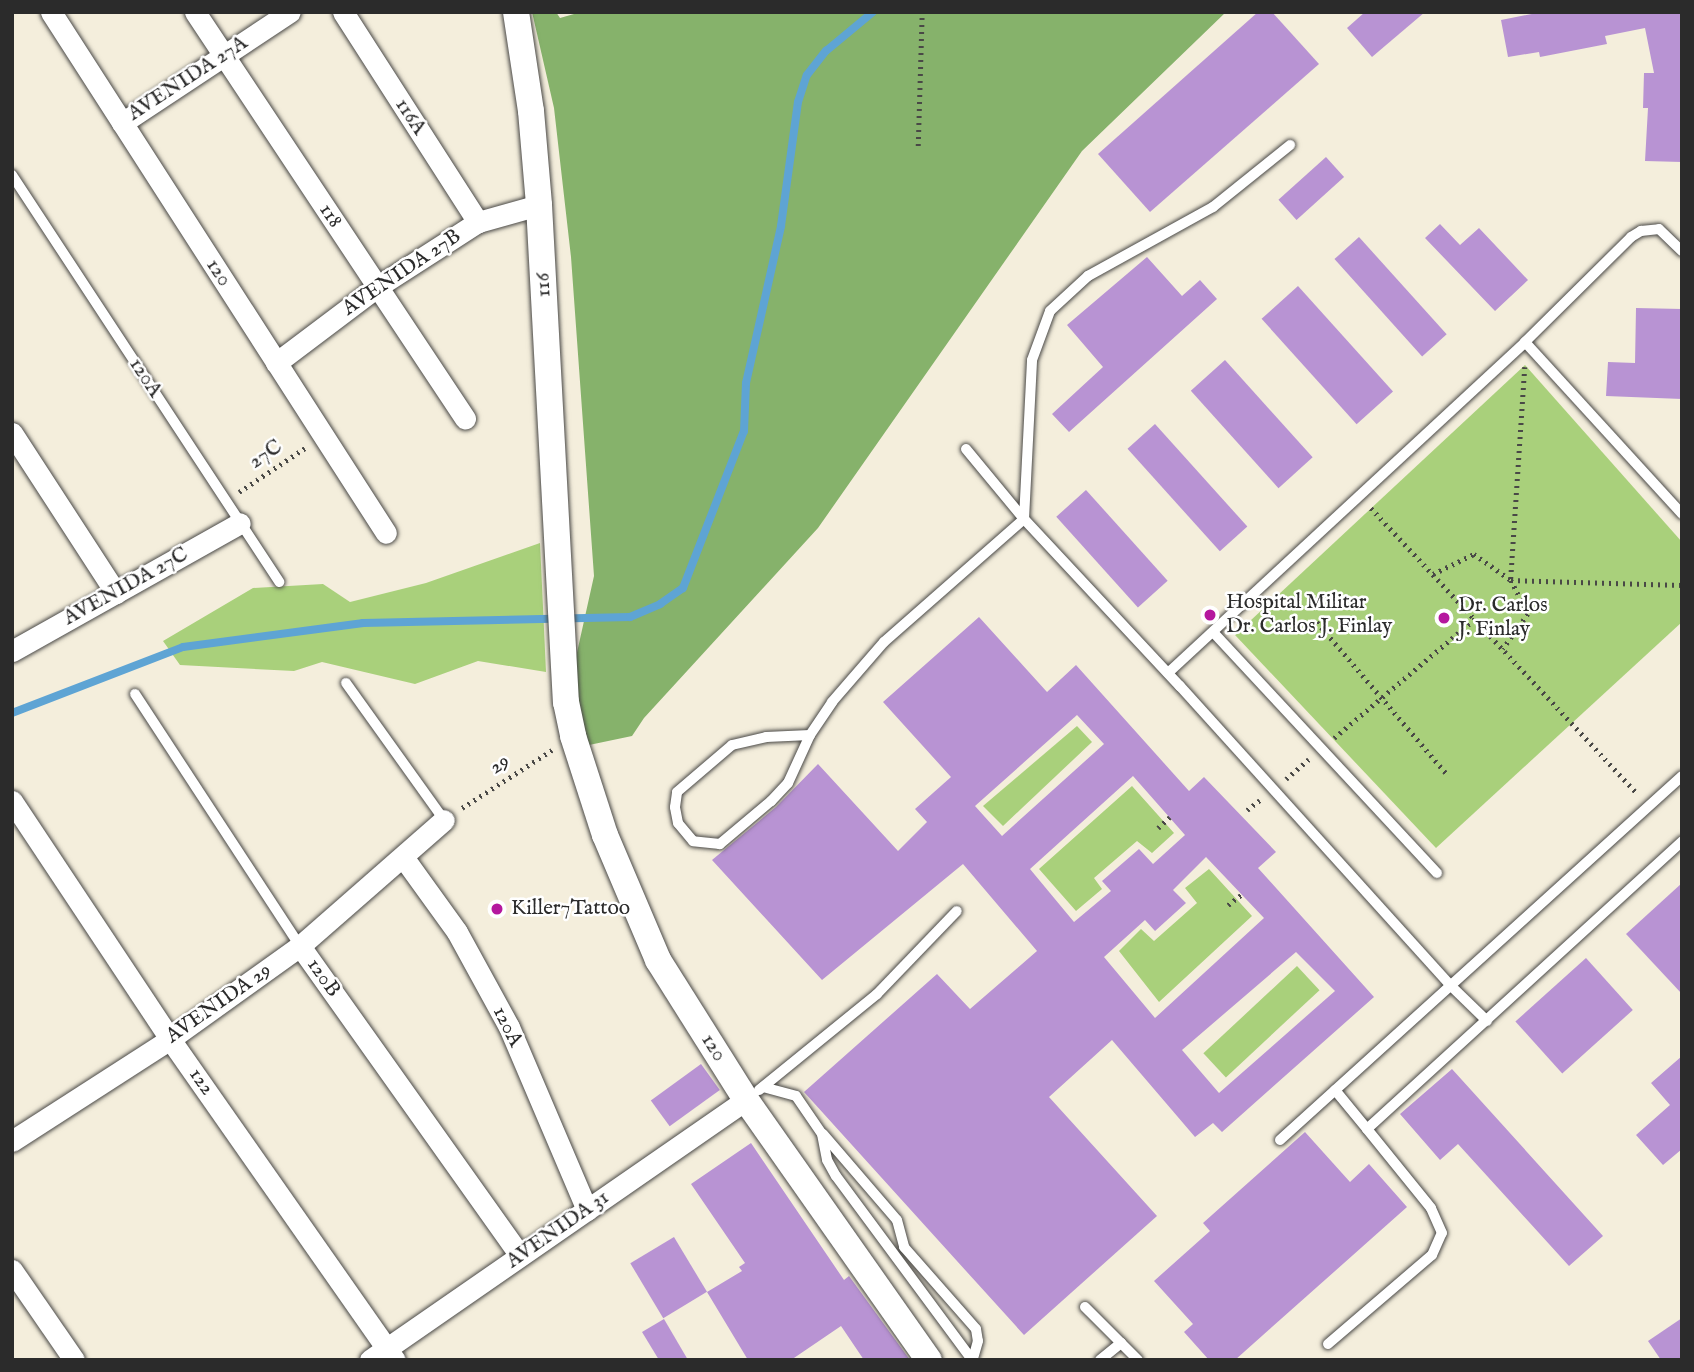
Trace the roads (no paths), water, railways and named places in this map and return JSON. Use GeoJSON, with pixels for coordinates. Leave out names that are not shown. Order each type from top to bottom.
{"type":"FeatureCollection","features":[{"type":"Feature","properties":{"kind":"street","name":"120"},"geometry":{"type":"LineString","coordinates":[[51,12],[386,533]]}},
{"type":"Feature","properties":{"kind":"street","name":"118"},"geometry":{"type":"LineString","coordinates":[[195,12],[465,419]]}},
{"type":"Feature","properties":{"kind":"street","name":"AVENIDA 27A"},"geometry":{"type":"LineString","coordinates":[[122,123],[290,12]]}},
{"type":"Feature","properties":{"kind":"street","name":"116A"},"geometry":{"type":"LineString","coordinates":[[343,12],[478,222]]}},
{"type":"Feature","properties":{"kind":"street","name":"116"},"geometry":{"type":"LineString","coordinates":[[516,12],[531,111],[539,205],[566,702]]}},
{"type":"Feature","properties":{"kind":"street","name":"AVENIDA 27B"},"geometry":{"type":"LineString","coordinates":[[276,363],[377,287],[478,222],[539,205]]}},
{"type":"Feature","properties":{"kind":"street"},"geometry":{"type":"LineString","coordinates":[[12,433],[116,593]]}},
{"type":"Feature","properties":{"kind":"street","name":"AVENIDA 27C"},"geometry":{"type":"LineString","coordinates":[[12,651],[240,523]]}},
{"type":"Feature","properties":{"kind":"street","name":"120"},"geometry":{"type":"LineString","coordinates":[[566,702],[573,736],[605,835],[658,960],[754,1094],[929,1360]]}},
{"type":"Feature","properties":{"kind":"street","name":"122"},"geometry":{"type":"LineString","coordinates":[[12,801],[384,1356]]}},
{"type":"Feature","properties":{"kind":"street","name":"AVENIDA 29"},"geometry":{"type":"LineString","coordinates":[[12,1141],[170,1039],[300,946],[444,820]]}},
{"type":"Feature","properties":{"kind":"street","name":"120A"},"geometry":{"type":"LineString","coordinates":[[403,857],[457,932],[509,1027],[587,1210]]}},
{"type":"Feature","properties":{"kind":"street","name":"120B"},"geometry":{"type":"LineString","coordinates":[[300,946],[520,1256]]}},
{"type":"Feature","properties":{"kind":"street","name":"AVENIDA 31"},"geometry":{"type":"LineString","coordinates":[[384,1356],[520,1256],[754,1094]]}},
{"type":"Feature","properties":{"kind":"street"},"geometry":{"type":"LineString","coordinates":[[12,1270],[74,1360]]}},
{"type":"Feature","properties":{"kind":"lane"},"geometry":{"type":"LineString","coordinates":[[810,735],[766,737],[732,745],[677,792],[675,807],[678,823],[693,841],[720,844],[771,802],[788,783],[810,735],[832,702],[884,642],[1024,519],[1032,360],[1050,311],[1088,276],[1213,208],[1290,145]]}},
{"type":"Feature","properties":{"kind":"lane","name":"120A"},"geometry":{"type":"LineString","coordinates":[[12,175],[279,582]]}},
{"type":"Feature","properties":{"kind":"lane"},"geometry":{"type":"LineString","coordinates":[[1168,673],[1361,497],[1525,342],[1631,237],[1641,231],[1659,229],[1682,251]]}},
{"type":"Feature","properties":{"kind":"lane"},"geometry":{"type":"LineString","coordinates":[[1525,342],[1682,514]]}},
{"type":"Feature","properties":{"kind":"lane"},"geometry":{"type":"LineString","coordinates":[[966,449],[1024,519],[1168,673],[1449,984],[1488,1021]]}},
{"type":"Feature","properties":{"kind":"lane"},"geometry":{"type":"LineString","coordinates":[[1213,632],[1437,873]]}},
{"type":"Feature","properties":{"kind":"lane"},"geometry":{"type":"LineString","coordinates":[[346,683],[444,820]]}},
{"type":"Feature","properties":{"kind":"lane","name":"120B"},"geometry":{"type":"LineString","coordinates":[[135,694],[300,946]]}},
{"type":"Feature","properties":{"kind":"lane"},"geometry":{"type":"LineString","coordinates":[[1280,1140],[1449,984],[1682,776]]}},
{"type":"Feature","properties":{"kind":"lane"},"geometry":{"type":"LineString","coordinates":[[1367,1129],[1682,841]]}},
{"type":"Feature","properties":{"kind":"lane"},"geometry":{"type":"LineString","coordinates":[[754,1094],[877,994],[957,911]]}},
{"type":"Feature","properties":{"kind":"lane"},"geometry":{"type":"LineString","coordinates":[[1328,1344],[1432,1255],[1442,1233],[1431,1208],[1335,1090]]}},
{"type":"Feature","properties":{"kind":"lane"},"geometry":{"type":"LineString","coordinates":[[754,1094],[796,1096],[822,1134],[897,1220],[904,1247],[976,1329],[978,1341],[973,1359]]}},
{"type":"Feature","properties":{"kind":"lane"},"geometry":{"type":"LineString","coordinates":[[822,1134],[827,1160],[836,1175],[973,1359]]}},
{"type":"Feature","properties":{"kind":"lane"},"geometry":{"type":"LineString","coordinates":[[1085,1307],[1138,1360]]}},
{"type":"Feature","properties":{"kind":"lane"},"geometry":{"type":"LineString","coordinates":[[1100,1360],[1121,1343]]}},
{"type":"Feature","properties":{"kind":"waterway"},"geometry":{"type":"LineString","coordinates":[[12,713],[183,647],[363,623],[630,617],[660,604],[683,588],[744,431],[746,383],[781,226],[798,102],[807,75],[826,51],[873,12]]}},
{"type":"Feature","properties":{"kind":"place","name":"Hospital Militar Dr. Carlos J. Finlay"},"geometry":{"type":"Point","coordinates":[1210,615]}},
{"type":"Feature","properties":{"kind":"place","name":"Dr. Carlos J. Finlay"},"geometry":{"type":"Point","coordinates":[1444,618]}},
{"type":"Feature","properties":{"kind":"place","name":"Killer7Tattoo"},"geometry":{"type":"Point","coordinates":[497,909]}}]}
